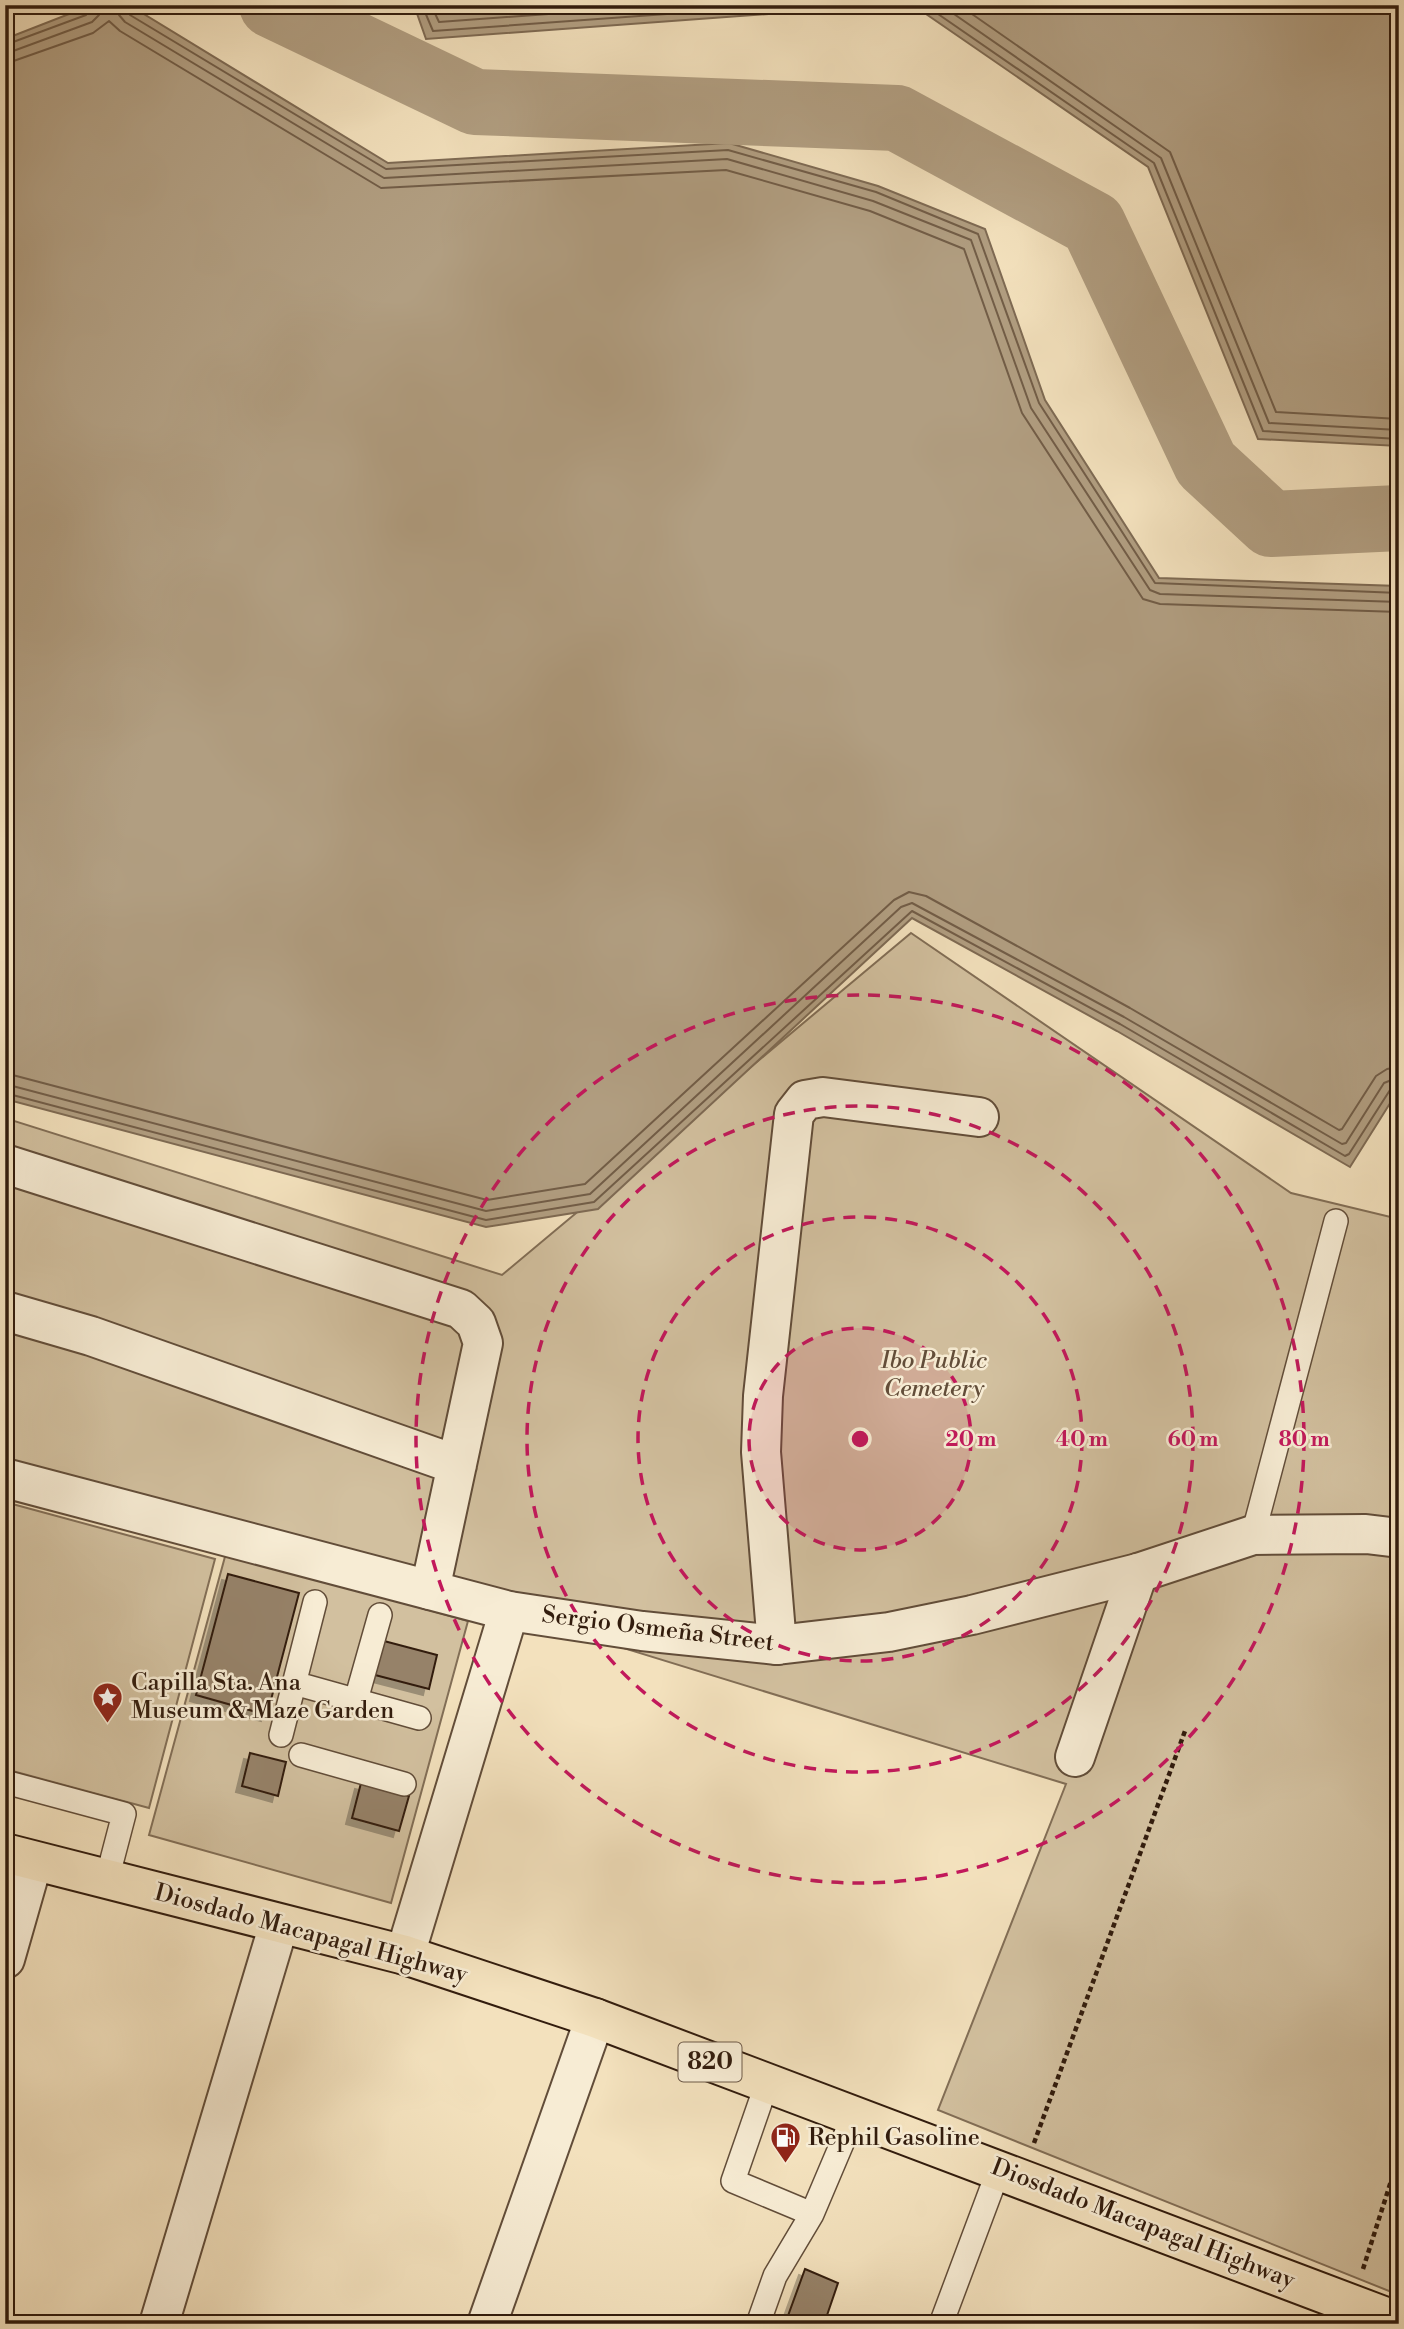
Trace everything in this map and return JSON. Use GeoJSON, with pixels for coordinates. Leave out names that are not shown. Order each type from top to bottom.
{"type":"FeatureCollection","features":[{"type":"Feature","properties":{"kind":"highway","name":"Diosdado Macapagal Highway"},"geometry":{"type":"LineString","coordinates":[[19,1857],[405,1955],[595,2018],[1399,2322]]}},
{"type":"Feature","properties":{"kind":"street"},"geometry":{"type":"LineString","coordinates":[[777,1645],[761,1452],[763,1396],[794,1114],[805,1100],[823,1097],[979,1117]]}},
{"type":"Feature","properties":{"kind":"street"},"geometry":{"type":"LineString","coordinates":[[5,1164],[461,1309],[476,1323],[483,1343],[430,1590]]}},
{"type":"Feature","properties":{"kind":"street"},"geometry":{"type":"LineString","coordinates":[[5,1311],[91,1336],[457,1465]]}},
{"type":"Feature","properties":{"kind":"street","name":"Sergio Osmeña Street"},"geometry":{"type":"LineString","coordinates":[[5,1478],[509,1611],[642,1632],[777,1645],[889,1632],[1138,1573],[1253,1535],[1366,1534],[1399,1538]]}},
{"type":"Feature","properties":{"kind":"street"},"geometry":{"type":"LineString","coordinates":[[1075,1756],[1138,1573]]}},
{"type":"Feature","properties":{"kind":"street"},"geometry":{"type":"LineString","coordinates":[[405,1955],[509,1611]]}},
{"type":"Feature","properties":{"kind":"street"},"geometry":{"type":"LineString","coordinates":[[5,1959],[19,1857]]}},
{"type":"Feature","properties":{"kind":"street"},"geometry":{"type":"LineString","coordinates":[[159,2324],[279,1924]]}},
{"type":"Feature","properties":{"kind":"street"},"geometry":{"type":"LineString","coordinates":[[488,2324],[595,2018]]}},
{"type":"Feature","properties":{"kind":"lane"},"geometry":{"type":"LineString","coordinates":[[1253,1535],[1336,1221]]}},
{"type":"Feature","properties":{"kind":"lane"},"geometry":{"type":"LineString","coordinates":[[281,1735],[315,1602]]}},
{"type":"Feature","properties":{"kind":"lane"},"geometry":{"type":"LineString","coordinates":[[356,1700],[380,1615]]}},
{"type":"Feature","properties":{"kind":"lane"},"geometry":{"type":"LineString","coordinates":[[294,1683],[419,1718]]}},
{"type":"Feature","properties":{"kind":"lane"},"geometry":{"type":"LineString","coordinates":[[301,1755],[404,1784]]}},
{"type":"Feature","properties":{"kind":"lane"},"geometry":{"type":"LineString","coordinates":[[5,1783],[124,1814],[107,1880]]}},
{"type":"Feature","properties":{"kind":"lane"},"geometry":{"type":"LineString","coordinates":[[767,2083],[733,2181],[812,2214]]}},
{"type":"Feature","properties":{"kind":"lane"},"geometry":{"type":"LineString","coordinates":[[758,2324],[775,2276],[812,2214],[854,2115]]}},
{"type":"Feature","properties":{"kind":"lane"},"geometry":{"type":"LineString","coordinates":[[941,2324],[999,2169]]}},
{"type":"Feature","properties":{"kind":"path"},"geometry":{"type":"LineString","coordinates":[[1035,2138],[1185,1731]]}},
{"type":"Feature","properties":{"kind":"path"},"geometry":{"type":"LineString","coordinates":[[1363,2270],[1399,2156]]}},
{"type":"Feature","properties":{"kind":"green space","name":"Ibo Public Cemetery"},"geometry":{"type":"Polygon","coordinates":[[[911,933],[1291,1193],[1399,1219],[1399,2295],[938,2110],[1066,1784],[5,1458],[5,1118],[502,1275],[911,933]]]}},
{"type":"Feature","properties":{"kind":"green space"},"geometry":{"type":"Polygon","coordinates":[[[5,1502],[215,1559],[149,1808],[5,1769],[5,1502]]]}},
{"type":"Feature","properties":{"kind":"green space"},"geometry":{"type":"Polygon","coordinates":[[[226,1553],[468,1621],[391,1903],[149,1835],[226,1553]]]}},
{"type":"Feature","properties":{"kind":"water"},"geometry":{"type":"Polygon","coordinates":[[[92,5],[129,5],[388,163],[729,143],[878,186],[985,229],[1045,400],[1159,578],[1399,586],[1399,1089],[1350,1167],[1117,1031],[912,918],[598,1209],[486,1227],[5,1099],[5,39],[92,5]]]}},
{"type":"Feature","properties":{"kind":"water"},"geometry":{"type":"Polygon","coordinates":[[[414,5],[891,5],[426,39],[414,5]]]}},
{"type":"Feature","properties":{"kind":"water"},"geometry":{"type":"Polygon","coordinates":[[[913,5],[1399,5],[1399,446],[1258,439],[1148,167],[913,5]]]}},
{"type":"Feature","properties":{"kind":"building"},"geometry":{"type":"Polygon","coordinates":[[[228,1574],[299,1593],[267,1715],[196,1695],[228,1574]]]}},
{"type":"Feature","properties":{"kind":"building"},"geometry":{"type":"Polygon","coordinates":[[[384,1641],[437,1655],[429,1689],[375,1675],[384,1641]]]}},
{"type":"Feature","properties":{"kind":"building"},"geometry":{"type":"Polygon","coordinates":[[[250,1753],[286,1762],[278,1796],[242,1786],[250,1753]]]}},
{"type":"Feature","properties":{"kind":"building"},"geometry":{"type":"Polygon","coordinates":[[[361,1783],[409,1796],[399,1831],[352,1818],[361,1783]]]}},
{"type":"Feature","properties":{"kind":"building"},"geometry":{"type":"Polygon","coordinates":[[[805,2269],[838,2283],[824,2324],[785,2324],[805,2269]]]}},
{"type":"Feature","properties":{"kind":"waterway"},"geometry":{"type":"LineString","coordinates":[[272,5],[475,102],[897,118],[1093,224],[1206,464],[1271,524],[1399,518]]}},
{"type":"Feature","properties":{"kind":"place","name":"Capilla Sta. Ana Museum & Maze Garden"},"geometry":{"type":"Point","coordinates":[108,1724]}},
{"type":"Feature","properties":{"kind":"place","name":"Rephil Gasoline"},"geometry":{"type":"Point","coordinates":[785,2165]}}]}
